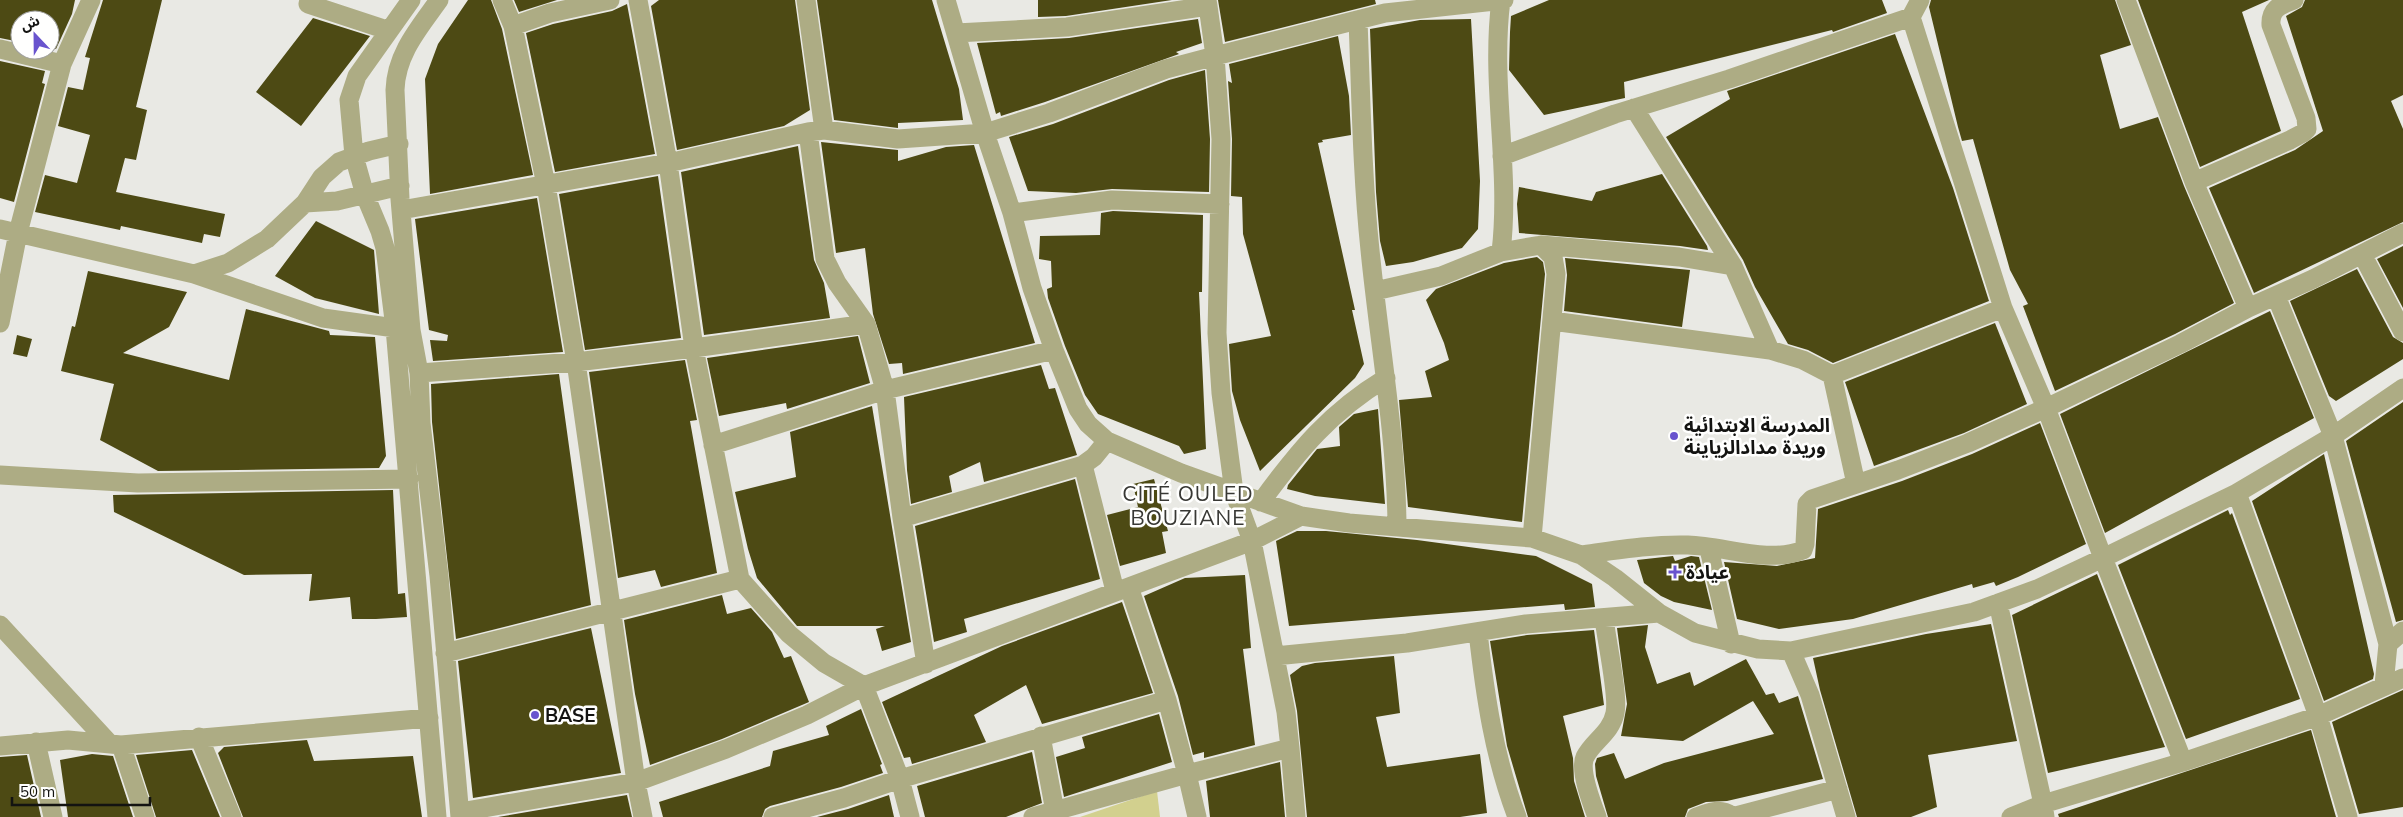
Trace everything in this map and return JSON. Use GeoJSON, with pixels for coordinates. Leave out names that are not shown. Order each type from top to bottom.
{"type":"FeatureCollection","features":[{"type":"Feature","properties":{"kind":"street"},"geometry":{"type":"LineString","coordinates":[[0,323],[9,231],[62,64],[91,0]]}},
{"type":"Feature","properties":{"kind":"street"},"geometry":{"type":"LineString","coordinates":[[411,0],[387,30],[357,76],[350,94],[349,114],[354,156],[365,195],[380,230],[385,248],[395,328],[409,479],[437,817]]}},
{"type":"Feature","properties":{"kind":"street"},"geometry":{"type":"LineString","coordinates":[[439,0],[406,48],[399,62],[395,90],[401,210],[411,330],[420,373],[421,423],[460,814],[636,782],[735,746],[807,715],[864,686],[1252,541],[1301,516]]}},
{"type":"Feature","properties":{"kind":"street"},"geometry":{"type":"LineString","coordinates":[[502,0],[513,26],[546,185],[576,362],[636,782],[643,817]]}},
{"type":"Feature","properties":{"kind":"street"},"geometry":{"type":"LineString","coordinates":[[513,26],[550,13],[610,0]]}},
{"type":"Feature","properties":{"kind":"street"},"geometry":{"type":"LineString","coordinates":[[638,0],[668,163],[694,348],[740,579],[790,634],[824,663],[864,686],[900,778],[910,817]]}},
{"type":"Feature","properties":{"kind":"street"},"geometry":{"type":"LineString","coordinates":[[806,0],[825,258],[837,283],[866,324],[885,390],[902,518],[926,664]]}},
{"type":"Feature","properties":{"kind":"street"},"geometry":{"type":"LineString","coordinates":[[946,0],[985,132],[1012,213],[1032,288],[1054,350],[1078,410],[1088,424],[1107,441],[1181,473],[1301,516],[1348,523],[1532,538],[1581,555],[1615,578],[1659,613],[1695,633],[1731,644],[1758,649],[1791,651],[1974,612],[2037,589],[2236,493],[2333,436],[2403,388]]}},
{"type":"Feature","properties":{"kind":"street"},"geometry":{"type":"LineString","coordinates":[[1502,156],[1634,108],[1729,79],[1911,17],[1920,0]]}},
{"type":"Feature","properties":{"kind":"street"},"geometry":{"type":"LineString","coordinates":[[2126,0],[2194,182],[2248,308]]}},
{"type":"Feature","properties":{"kind":"street"},"geometry":{"type":"LineString","coordinates":[[2194,182],[2290,140],[2307,129],[2306,118],[2271,24],[2272,12],[2278,6],[2294,0]]}},
{"type":"Feature","properties":{"kind":"street"},"geometry":{"type":"LineString","coordinates":[[303,1],[387,30]]}},
{"type":"Feature","properties":{"kind":"street"},"geometry":{"type":"LineString","coordinates":[[401,210],[668,163],[816,131],[898,139],[985,132],[1049,113],[1166,69],[1358,20],[1384,7],[1502,1],[1497,54],[1504,225],[1501,252]]}},
{"type":"Feature","properties":{"kind":"street"},"geometry":{"type":"LineString","coordinates":[[956,33],[1067,27],[1208,3],[1215,56],[1221,139],[1218,352],[1220,393],[1234,492],[1252,541],[1286,712],[1296,817]]}},
{"type":"Feature","properties":{"kind":"street"},"geometry":{"type":"LineString","coordinates":[[1911,17],[2004,308],[2046,408],[2183,762]]}},
{"type":"Feature","properties":{"kind":"street"},"geometry":{"type":"LineString","coordinates":[[1358,20],[1367,213],[1397,491],[1397,526]]}},
{"type":"Feature","properties":{"kind":"street"},"geometry":{"type":"LineString","coordinates":[[0,50],[62,64]]}},
{"type":"Feature","properties":{"kind":"street"},"geometry":{"type":"LineString","coordinates":[[1634,108],[1733,266],[1770,350]]}},
{"type":"Feature","properties":{"kind":"street"},"geometry":{"type":"LineString","coordinates":[[194,274],[228,263],[267,239],[305,202],[322,177],[339,162],[399,144]]}},
{"type":"Feature","properties":{"kind":"street"},"geometry":{"type":"LineString","coordinates":[[305,202],[325,203],[400,186]]}},
{"type":"Feature","properties":{"kind":"street"},"geometry":{"type":"LineString","coordinates":[[1012,213],[1112,200],[1220,204]]}},
{"type":"Feature","properties":{"kind":"street"},"geometry":{"type":"LineString","coordinates":[[9,231],[194,274],[324,318],[395,328]]}},
{"type":"Feature","properties":{"kind":"street"},"geometry":{"type":"LineString","coordinates":[[1581,555],[1659,545],[1692,545],[1708,549],[1779,555],[1803,550],[1805,544],[1805,514],[1810,500],[1968,443],[2046,408],[2180,344],[2248,308],[2403,233]]}},
{"type":"Feature","properties":{"kind":"street"},"geometry":{"type":"LineString","coordinates":[[1375,291],[1441,276],[1501,252],[1541,245],[1680,257],[1733,266]]}},
{"type":"Feature","properties":{"kind":"street"},"geometry":{"type":"LineString","coordinates":[[1532,538],[1552,321],[1555,265],[1548,250],[1541,245]]}},
{"type":"Feature","properties":{"kind":"street"},"geometry":{"type":"LineString","coordinates":[[2362,254],[2403,332]]}},
{"type":"Feature","properties":{"kind":"street"},"geometry":{"type":"LineString","coordinates":[[2276,296],[2333,436],[2388,644],[2384,685]]}},
{"type":"Feature","properties":{"kind":"street"},"geometry":{"type":"LineString","coordinates":[[1552,321],[1770,350],[1803,360],[1832,375],[2004,308]]}},
{"type":"Feature","properties":{"kind":"street"},"geometry":{"type":"LineString","coordinates":[[420,373],[576,362],[866,324]]}},
{"type":"Feature","properties":{"kind":"street"},"geometry":{"type":"LineString","coordinates":[[713,445],[885,390],[1054,350]]}},
{"type":"Feature","properties":{"kind":"street"},"geometry":{"type":"LineString","coordinates":[[1832,375],[1856,484]]}},
{"type":"Feature","properties":{"kind":"street"},"geometry":{"type":"LineString","coordinates":[[1261,502],[1307,442],[1350,402],[1386,378]]}},
{"type":"Feature","properties":{"kind":"street"},"geometry":{"type":"LineString","coordinates":[[902,518],[1083,465],[1094,458],[1107,441]]}},
{"type":"Feature","properties":{"kind":"street"},"geometry":{"type":"LineString","coordinates":[[1083,465],[1122,589],[1167,700],[1197,817]]}},
{"type":"Feature","properties":{"kind":"street"},"geometry":{"type":"LineString","coordinates":[[0,475],[138,483],[409,479]]}},
{"type":"Feature","properties":{"kind":"street"},"geometry":{"type":"LineString","coordinates":[[2236,493],[2318,716],[2348,817]]}},
{"type":"Feature","properties":{"kind":"street"},"geometry":{"type":"LineString","coordinates":[[1708,549],[1731,644]]}},
{"type":"Feature","properties":{"kind":"street"},"geometry":{"type":"LineString","coordinates":[[445,653],[740,579]]}},
{"type":"Feature","properties":{"kind":"street"},"geometry":{"type":"LineString","coordinates":[[1998,603],[2044,811]]}},
{"type":"Feature","properties":{"kind":"street"},"geometry":{"type":"LineString","coordinates":[[1275,656],[1408,642],[1526,624],[1659,613]]}},
{"type":"Feature","properties":{"kind":"street"},"geometry":{"type":"LineString","coordinates":[[1597,817],[1588,793],[1583,766],[1584,759],[1604,736],[1616,712],[1604,618]]}},
{"type":"Feature","properties":{"kind":"street"},"geometry":{"type":"LineString","coordinates":[[0,625],[114,744],[145,817]]}},
{"type":"Feature","properties":{"kind":"street"},"geometry":{"type":"LineString","coordinates":[[2388,644],[2403,631]]}},
{"type":"Feature","properties":{"kind":"street"},"geometry":{"type":"LineString","coordinates":[[1478,632],[1495,748],[1515,816]]}},
{"type":"Feature","properties":{"kind":"street"},"geometry":{"type":"LineString","coordinates":[[1791,651],[1810,695],[1846,817]]}},
{"type":"Feature","properties":{"kind":"street"},"geometry":{"type":"LineString","coordinates":[[2011,817],[2044,811],[2318,716],[2403,678]]}},
{"type":"Feature","properties":{"kind":"street"},"geometry":{"type":"LineString","coordinates":[[774,817],[844,798],[900,778],[1167,700]]}},
{"type":"Feature","properties":{"kind":"street"},"geometry":{"type":"LineString","coordinates":[[0,746],[68,740],[114,744],[429,718]]}},
{"type":"Feature","properties":{"kind":"street"},"geometry":{"type":"LineString","coordinates":[[1041,736],[1056,813]]}},
{"type":"Feature","properties":{"kind":"street"},"geometry":{"type":"LineString","coordinates":[[199,737],[232,817]]}},
{"type":"Feature","properties":{"kind":"street"},"geometry":{"type":"LineString","coordinates":[[36,742],[53,817]]}},
{"type":"Feature","properties":{"kind":"street"},"geometry":{"type":"LineString","coordinates":[[1033,817],[1056,813],[1186,774],[1290,748]]}},
{"type":"Feature","properties":{"kind":"street"},"geometry":{"type":"LineString","coordinates":[[1696,817],[1717,810],[1726,812],[1732,817],[1838,789]]}},
{"type":"Feature","properties":{"kind":"shaded area"},"geometry":{"type":"Polygon","coordinates":[[[1157,791],[1160,817],[1080,817],[1157,791]]]}},
{"type":"Feature","properties":{"kind":"building"},"geometry":{"type":"Polygon","coordinates":[[[0,0],[75,0],[72,14],[60,40],[60,10],[10,10],[10,40],[0,38],[0,0]]]}},
{"type":"Feature","properties":{"kind":"building"},"geometry":{"type":"Polygon","coordinates":[[[103,0],[162,0],[136,107],[147,110],[136,160],[125,158],[116,192],[225,214],[220,237],[204,234],[202,243],[121,226],[120,230],[35,212],[45,175],[77,183],[90,135],[58,126],[68,87],[83,90],[90,58],[85,57],[103,0]]]}},
{"type":"Feature","properties":{"kind":"building"},"geometry":{"type":"Polygon","coordinates":[[[468,0],[491,0],[502,29],[533,175],[430,194],[425,79],[438,44],[468,0]]]}},
{"type":"Feature","properties":{"kind":"building"},"geometry":{"type":"Polygon","coordinates":[[[514,0],[557,0],[519,12],[514,0]]]}},
{"type":"Feature","properties":{"kind":"building"},"geometry":{"type":"Polygon","coordinates":[[[659,0],[795,0],[810,110],[784,126],[677,150],[651,6],[659,0]]]}},
{"type":"Feature","properties":{"kind":"building"},"geometry":{"type":"Polygon","coordinates":[[[817,0],[932,0],[959,89],[963,120],[898,123],[898,128],[834,120],[817,0]]]}},
{"type":"Feature","properties":{"kind":"building"},"geometry":{"type":"Polygon","coordinates":[[[1038,0],[1172,0],[1066,16],[1038,17],[1038,0]]]}},
{"type":"Feature","properties":{"kind":"building"},"geometry":{"type":"Polygon","coordinates":[[[1218,0],[1375,0],[1376,4],[1225,42],[1218,0]]]}},
{"type":"Feature","properties":{"kind":"building"},"geometry":{"type":"Polygon","coordinates":[[[1549,0],[1882,0],[1887,13],[1833,32],[1832,30],[1624,82],[1625,98],[1544,115],[1509,70],[1510,32],[1511,16],[1549,0]]]}},
{"type":"Feature","properties":{"kind":"building"},"geometry":{"type":"Polygon","coordinates":[[[1931,0],[2115,0],[2131,45],[2100,55],[2120,129],[2158,117],[2184,186],[2234,303],[2175,334],[2055,391],[2023,306],[2028,304],[2010,270],[1973,139],[1962,141],[1929,7],[1931,0]]]}},
{"type":"Feature","properties":{"kind":"building"},"geometry":{"type":"Polygon","coordinates":[[[2138,0],[2269,0],[2242,12],[2281,131],[2200,167],[2138,0]]]}},
{"type":"Feature","properties":{"kind":"building"},"geometry":{"type":"Polygon","coordinates":[[[2305,0],[2403,0],[2403,95],[2391,101],[2403,129],[2403,222],[2254,293],[2209,188],[2295,150],[2323,131],[2286,16],[2302,7],[2305,0]]]}},
{"type":"Feature","properties":{"kind":"building"},"geometry":{"type":"Polygon","coordinates":[[[627,4],[655,154],[555,172],[526,33],[553,24],[612,11],[627,4]]]}},
{"type":"Feature","properties":{"kind":"building"},"geometry":{"type":"Polygon","coordinates":[[[313,18],[370,36],[301,126],[256,92],[313,18]]]}},
{"type":"Feature","properties":{"kind":"building"},"geometry":{"type":"Polygon","coordinates":[[[1198,19],[1202,43],[1176,52],[1179,54],[1045,102],[1001,116],[1000,112],[996,114],[977,43],[1069,38],[1198,19]]]}},
{"type":"Feature","properties":{"kind":"building"},"geometry":{"type":"Polygon","coordinates":[[[1471,19],[1480,181],[1478,229],[1462,248],[1413,262],[1386,266],[1380,241],[1376,192],[1370,29],[1420,20],[1471,19]]]}},
{"type":"Feature","properties":{"kind":"building"},"geometry":{"type":"Polygon","coordinates":[[[1895,34],[1953,188],[1989,301],[1833,363],[1808,350],[1788,344],[1755,287],[1743,260],[1666,137],[1730,99],[1727,91],[1895,34]]]}},
{"type":"Feature","properties":{"kind":"building"},"geometry":{"type":"Polygon","coordinates":[[[1338,36],[1349,96],[1351,135],[1322,140],[1323,142],[1318,143],[1355,310],[1352,310],[1364,364],[1355,378],[1260,471],[1240,420],[1232,391],[1229,344],[1271,336],[1243,234],[1242,197],[1231,196],[1232,139],[1228,81],[1232,83],[1229,64],[1338,36]]]}},
{"type":"Feature","properties":{"kind":"building"},"geometry":{"type":"Polygon","coordinates":[[[0,61],[45,71],[42,83],[45,84],[14,202],[0,198],[0,61]]]}},
{"type":"Feature","properties":{"kind":"building"},"geometry":{"type":"Polygon","coordinates":[[[1205,70],[1210,139],[1209,192],[1112,189],[1076,193],[1028,191],[1009,137],[1053,124],[1169,80],[1205,70]]]}},
{"type":"Feature","properties":{"kind":"building"},"geometry":{"type":"Polygon","coordinates":[[[821,142],[898,150],[898,161],[946,147],[974,145],[1035,343],[903,374],[902,363],[889,364],[873,314],[865,248],[836,253],[821,142]]]}},
{"type":"Feature","properties":{"kind":"building"},"geometry":{"type":"Polygon","coordinates":[[[798,146],[814,260],[824,283],[830,318],[704,335],[681,172],[798,146]]]}},
{"type":"Feature","properties":{"kind":"building"},"geometry":{"type":"Polygon","coordinates":[[[1662,174],[1708,250],[1519,233],[1517,204],[1519,187],[1592,201],[1596,192],[1662,174]]]}},
{"type":"Feature","properties":{"kind":"building"},"geometry":{"type":"Polygon","coordinates":[[[658,176],[681,338],[585,350],[559,194],[658,176]]]}},
{"type":"Feature","properties":{"kind":"building"},"geometry":{"type":"Polygon","coordinates":[[[537,198],[563,352],[433,361],[430,340],[447,341],[448,335],[429,330],[415,219],[537,198]]]}},
{"type":"Feature","properties":{"kind":"building"},"geometry":{"type":"Polygon","coordinates":[[[1113,211],[1203,215],[1202,292],[1199,292],[1206,449],[1184,454],[1179,446],[1098,414],[1085,395],[1065,346],[1048,298],[1047,289],[1052,287],[1051,261],[1039,259],[1040,236],[1100,235],[1101,213],[1113,211]]]}},
{"type":"Feature","properties":{"kind":"building"},"geometry":{"type":"Polygon","coordinates":[[[316,221],[374,250],[379,314],[315,298],[275,276],[316,221]]]}},
{"type":"Feature","properties":{"kind":"building"},"geometry":{"type":"Polygon","coordinates":[[[2403,246],[2403,308],[2377,259],[2403,246]]]}},
{"type":"Feature","properties":{"kind":"building"},"geometry":{"type":"Polygon","coordinates":[[[1537,257],[1543,262],[1545,274],[1522,522],[1408,507],[1399,400],[1432,397],[1425,371],[1449,360],[1426,300],[1436,289],[1504,263],[1537,257]]]}},
{"type":"Feature","properties":{"kind":"building"},"geometry":{"type":"Polygon","coordinates":[[[1565,258],[1690,270],[1682,327],[1564,311],[1567,275],[1565,258]]]}},
{"type":"Feature","properties":{"kind":"building"},"geometry":{"type":"Polygon","coordinates":[[[2357,269],[2393,337],[2403,343],[2403,359],[2336,401],[2329,396],[2290,301],[2357,269]]]}},
{"type":"Feature","properties":{"kind":"building"},"geometry":{"type":"Polygon","coordinates":[[[88,271],[187,292],[169,327],[123,353],[229,380],[246,309],[329,331],[330,335],[375,337],[386,456],[379,468],[158,471],[100,440],[114,384],[61,371],[72,326],[75,327],[88,271]]]}},
{"type":"Feature","properties":{"kind":"building"},"geometry":{"type":"Polygon","coordinates":[[[2270,311],[2314,418],[2105,533],[2060,414],[2270,311]]]}},
{"type":"Feature","properties":{"kind":"building"},"geometry":{"type":"Polygon","coordinates":[[[1995,323],[2027,404],[1964,433],[1874,466],[1845,382],[1995,323]]]}},
{"type":"Feature","properties":{"kind":"building"},"geometry":{"type":"Polygon","coordinates":[[[17,335],[32,339],[27,357],[13,354],[17,335]]]}},
{"type":"Feature","properties":{"kind":"building"},"geometry":{"type":"Polygon","coordinates":[[[858,336],[870,383],[787,409],[786,403],[719,416],[707,358],[858,336]]]}},
{"type":"Feature","properties":{"kind":"building"},"geometry":{"type":"Polygon","coordinates":[[[685,360],[697,420],[690,421],[717,573],[661,587],[655,570],[618,578],[589,372],[685,360]]]}},
{"type":"Feature","properties":{"kind":"building"},"geometry":{"type":"Polygon","coordinates":[[[1041,365],[1049,389],[1055,388],[1077,455],[984,482],[980,462],[949,476],[952,492],[911,504],[907,470],[904,397],[1041,365]]]}},
{"type":"Feature","properties":{"kind":"building"},"geometry":{"type":"Polygon","coordinates":[[[559,374],[591,605],[456,639],[432,422],[431,384],[559,374]]]}},
{"type":"Feature","properties":{"kind":"building"},"geometry":{"type":"Polygon","coordinates":[[[2403,402],[2403,620],[2396,622],[2346,441],[2403,402]]]}},
{"type":"Feature","properties":{"kind":"building"},"geometry":{"type":"Polygon","coordinates":[[[872,406],[911,642],[882,651],[876,629],[885,626],[797,626],[757,578],[748,549],[735,492],[796,477],[790,432],[872,406]]]}},
{"type":"Feature","properties":{"kind":"building"},"geometry":{"type":"Polygon","coordinates":[[[1378,409],[1385,504],[1315,496],[1287,489],[1288,485],[1317,449],[1340,446],[1339,427],[1354,414],[1378,409]]]}},
{"type":"Feature","properties":{"kind":"building"},"geometry":{"type":"Polygon","coordinates":[[[2040,423],[2086,544],[1996,586],[1994,582],[1973,588],[1972,584],[1853,619],[1779,629],[1737,619],[1724,562],[1777,566],[1815,558],[1818,509],[1902,481],[1972,454],[2040,423]]]}},
{"type":"Feature","properties":{"kind":"building"},"geometry":{"type":"Polygon","coordinates":[[[2324,454],[2374,674],[2373,679],[2324,701],[2252,501],[2324,454]]]}},
{"type":"Feature","properties":{"kind":"building"},"geometry":{"type":"Polygon","coordinates":[[[1075,479],[1100,579],[964,619],[967,632],[934,642],[915,526],[1075,479]]]}},
{"type":"Feature","properties":{"kind":"building"},"geometry":{"type":"Polygon","coordinates":[[[1154,479],[1168,531],[1162,532],[1166,553],[1120,566],[1107,515],[1138,507],[1133,484],[1154,479]]]}},
{"type":"Feature","properties":{"kind":"building"},"geometry":{"type":"Polygon","coordinates":[[[393,490],[398,594],[405,593],[407,617],[376,619],[352,619],[350,597],[309,601],[312,574],[244,575],[114,512],[113,495],[393,490]]]}},
{"type":"Feature","properties":{"kind":"building"},"geometry":{"type":"Polygon","coordinates":[[[2228,510],[2230,515],[2232,513],[2300,699],[2186,739],[2118,565],[2228,510]]]}},
{"type":"Feature","properties":{"kind":"building"},"geometry":{"type":"Polygon","coordinates":[[[1297,531],[1326,531],[1417,540],[1536,556],[1592,584],[1595,607],[1565,610],[1564,604],[1289,626],[1276,541],[1297,531]]]}},
{"type":"Feature","properties":{"kind":"building","name":"عيادة"},"geometry":{"type":"Polygon","coordinates":[[[1673,556],[1675,561],[1691,556],[1699,557],[1712,610],[1674,602],[1661,596],[1644,583],[1637,560],[1673,556]]]}},
{"type":"Feature","properties":{"kind":"building"},"geometry":{"type":"Polygon","coordinates":[[[2097,574],[2165,747],[2048,773],[2012,615],[2097,574]]]}},
{"type":"Feature","properties":{"kind":"building"},"geometry":{"type":"Polygon","coordinates":[[[1245,575],[1251,648],[1243,649],[1255,745],[1204,758],[1204,752],[1193,755],[1178,696],[1144,596],[1185,578],[1245,575]]]}},
{"type":"Feature","properties":{"kind":"building"},"geometry":{"type":"Polygon","coordinates":[[[722,595],[727,614],[751,608],[772,632],[784,658],[791,656],[809,702],[722,739],[650,765],[635,694],[624,620],[722,595]]]}},
{"type":"Feature","properties":{"kind":"building"},"geometry":{"type":"Polygon","coordinates":[[[1122,602],[1153,693],[1042,724],[1026,685],[974,715],[986,742],[912,764],[910,757],[904,758],[882,702],[1002,646],[1122,602]]]}},
{"type":"Feature","properties":{"kind":"building"},"geometry":{"type":"Polygon","coordinates":[[[1991,624],[2017,741],[1928,755],[1937,807],[1911,817],[1857,817],[1820,690],[1813,658],[1926,634],[1991,624]]]}},
{"type":"Feature","properties":{"kind":"building"},"geometry":{"type":"Polygon","coordinates":[[[1648,625],[1645,647],[1657,684],[1690,672],[1694,686],[1746,659],[1766,695],[1774,693],[1779,703],[1798,696],[1823,779],[1727,801],[1706,802],[1688,809],[1685,817],[1608,817],[1596,776],[1595,764],[1597,758],[1614,753],[1625,779],[1664,763],[1774,734],[1753,701],[1683,741],[1621,736],[1627,704],[1617,628],[1648,625]]]}},
{"type":"Feature","properties":{"kind":"building","name":"BASE"},"geometry":{"type":"Polygon","coordinates":[[[591,628],[621,773],[473,798],[458,661],[591,628]]]}},
{"type":"Feature","properties":{"kind":"building"},"geometry":{"type":"Polygon","coordinates":[[[1594,630],[1604,705],[1563,716],[1573,758],[1574,781],[1585,817],[1528,817],[1507,746],[1490,641],[1527,635],[1594,630]]]}},
{"type":"Feature","properties":{"kind":"building"},"geometry":{"type":"Polygon","coordinates":[[[1394,656],[1400,713],[1376,717],[1387,767],[1480,754],[1487,813],[1460,817],[1307,817],[1297,711],[1290,675],[1302,666],[1315,663],[1394,656]]]}},
{"type":"Feature","properties":{"kind":"building"},"geometry":{"type":"Polygon","coordinates":[[[2403,690],[2403,807],[2359,814],[2332,722],[2403,690]]]}},
{"type":"Feature","properties":{"kind":"building"},"geometry":{"type":"Polygon","coordinates":[[[861,709],[882,764],[880,765],[883,773],[841,787],[770,806],[765,809],[762,817],[663,817],[659,802],[770,766],[773,751],[829,735],[826,726],[861,709]]]}},
{"type":"Feature","properties":{"kind":"building"},"geometry":{"type":"Polygon","coordinates":[[[1159,714],[1172,762],[1064,797],[1056,757],[1085,748],[1082,737],[1159,714]]]}},
{"type":"Feature","properties":{"kind":"building"},"geometry":{"type":"Polygon","coordinates":[[[2311,730],[2336,817],[2059,817],[2058,814],[2311,730]]]}},
{"type":"Feature","properties":{"kind":"building"},"geometry":{"type":"Polygon","coordinates":[[[307,740],[314,761],[413,756],[422,817],[243,817],[218,753],[224,747],[307,740]]]}},
{"type":"Feature","properties":{"kind":"building"},"geometry":{"type":"Polygon","coordinates":[[[192,750],[220,817],[156,817],[136,755],[192,750]]]}},
{"type":"Feature","properties":{"kind":"building"},"geometry":{"type":"Polygon","coordinates":[[[1032,752],[1042,803],[1006,817],[925,817],[917,786],[1032,752]]]}},
{"type":"Feature","properties":{"kind":"building"},"geometry":{"type":"Polygon","coordinates":[[[92,754],[113,756],[133,817],[68,817],[60,760],[92,754]]]}},
{"type":"Feature","properties":{"kind":"building"},"geometry":{"type":"Polygon","coordinates":[[[27,755],[41,817],[0,817],[0,757],[27,755]]]}},
{"type":"Feature","properties":{"kind":"building"},"geometry":{"type":"Polygon","coordinates":[[[1280,762],[1285,817],[1210,817],[1206,781],[1280,762]]]}},
{"type":"Feature","properties":{"kind":"building"},"geometry":{"type":"Polygon","coordinates":[[[627,795],[632,817],[498,817],[627,795]]]}},
{"type":"Feature","properties":{"kind":"building"},"geometry":{"type":"Polygon","coordinates":[[[889,795],[894,817],[817,817],[848,809],[889,795]]]}},
{"type":"Feature","properties":{"kind":"place","name":"المدرسة الابتدائية وريدة مدادالزياينة"},"geometry":{"type":"Point","coordinates":[1674,436]}},
{"type":"Feature","properties":{"kind":"place","name":"عيادة"},"geometry":{"type":"Point","coordinates":[1675,572]}},
{"type":"Feature","properties":{"kind":"place","name":"BASE"},"geometry":{"type":"Point","coordinates":[535,715]}},
{"type":"Feature","properties":{"kind":"district","name":"CITÉ OULED BOUZIANE"},"geometry":{"type":"Point","coordinates":[1188,505]}}]}
